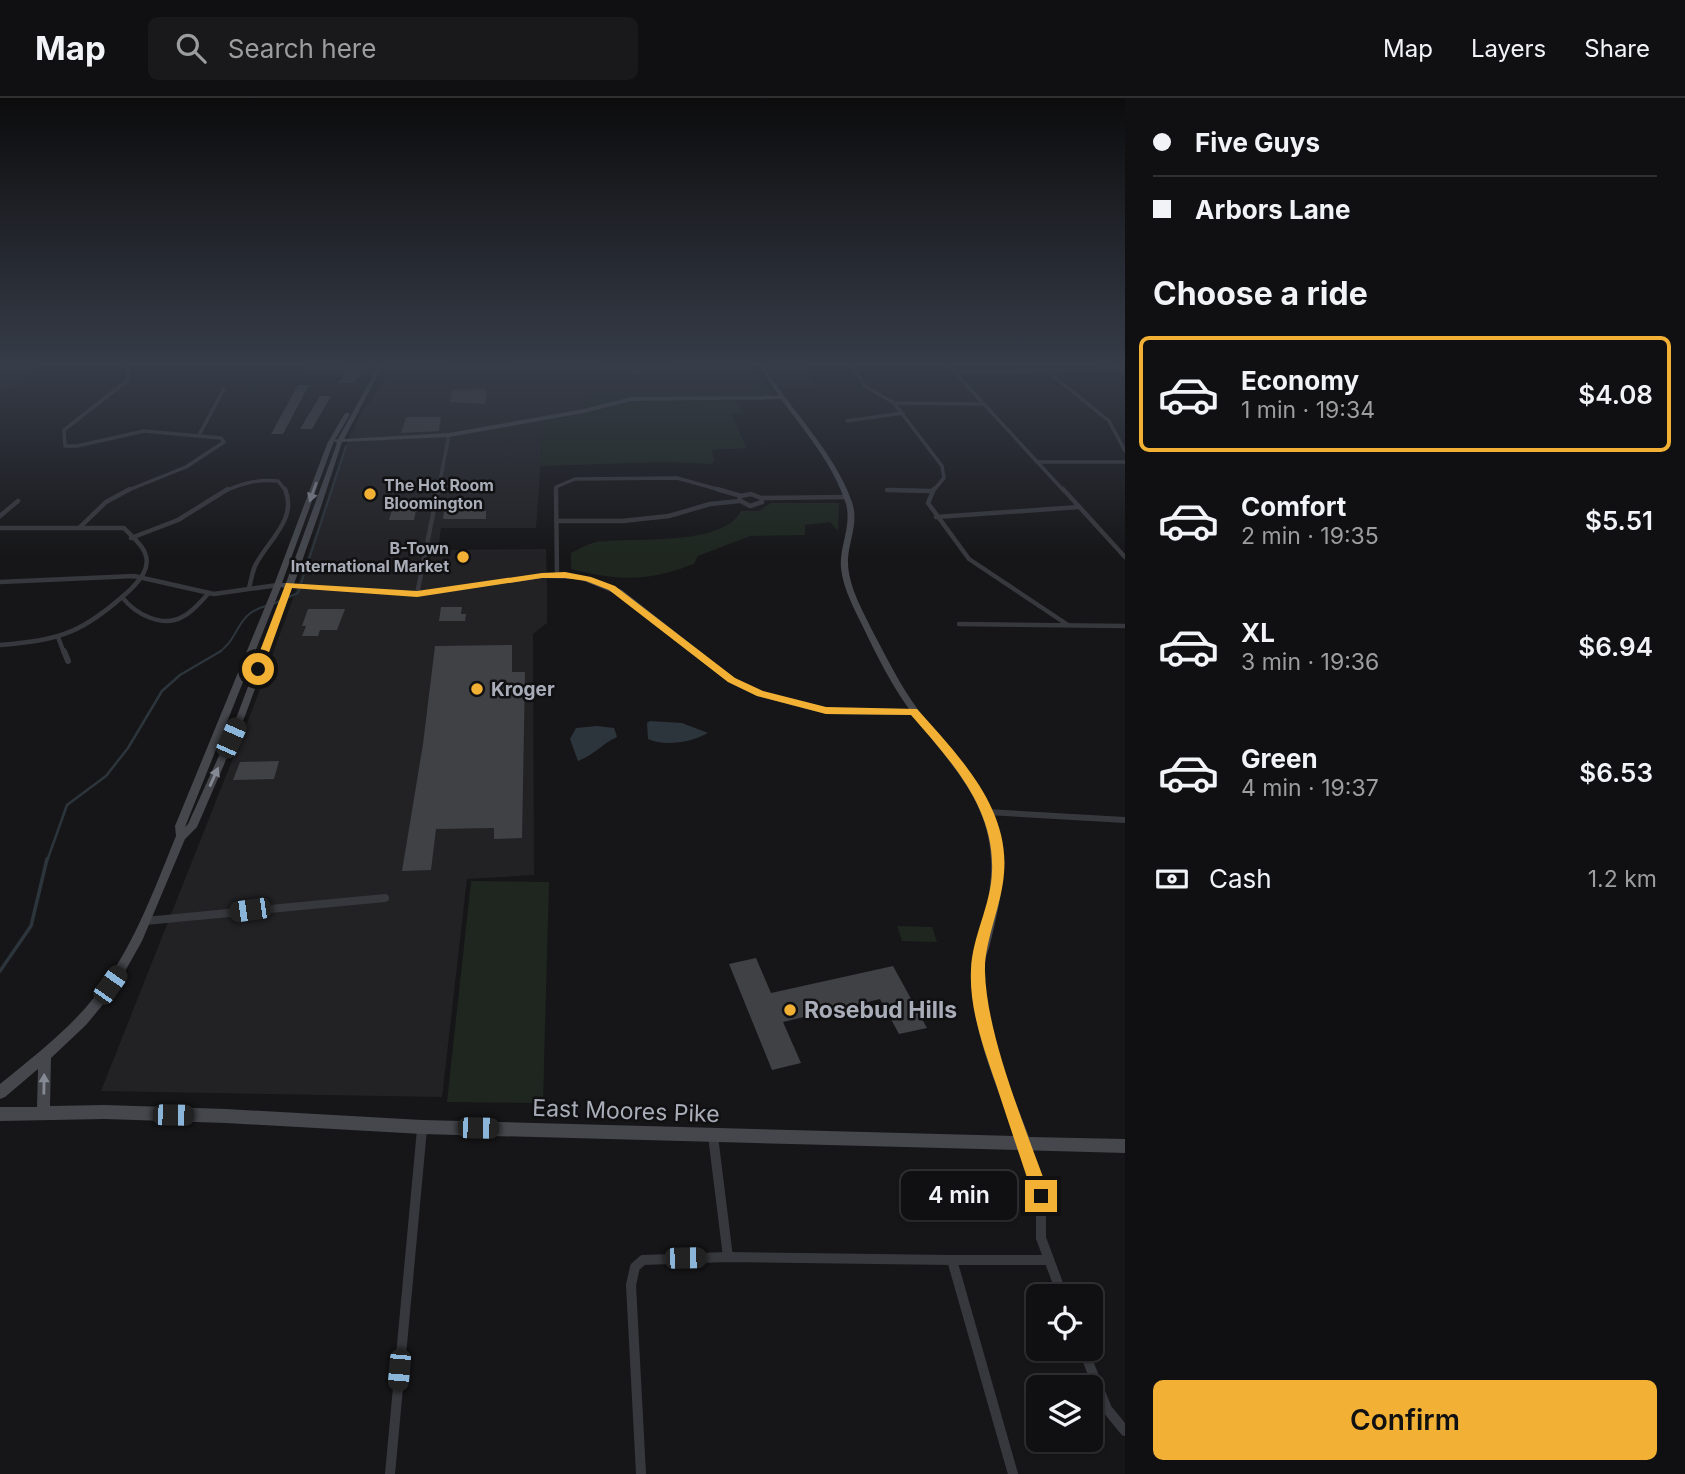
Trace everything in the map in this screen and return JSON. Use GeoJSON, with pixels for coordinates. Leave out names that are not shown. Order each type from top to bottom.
{"type":"FeatureCollection","features":[{"type":"Feature","properties":{"kind":"street"},"geometry":{"type":"LineString","coordinates":[[65,429],[65,446],[144,430],[199,435],[225,441],[173,474],[114,497],[79,528]]}},
{"type":"Feature","properties":{"kind":"street"},"geometry":{"type":"LineString","coordinates":[[199,435],[202,429]]}},
{"type":"Feature","properties":{"kind":"street"},"geometry":{"type":"LineString","coordinates":[[181,836],[180,826],[305,513],[342,429]]}},
{"type":"Feature","properties":{"kind":"street"},"geometry":{"type":"LineString","coordinates":[[336,441],[449,435],[479,429]]}},
{"type":"Feature","properties":{"kind":"street"},"geometry":{"type":"LineString","coordinates":[[804,429],[823,453],[847,497],[852,518],[845,557],[847,577],[889,671],[914,712],[960,765],[987,812],[995,842],[998,872],[977,970],[983,1012],[991,1047],[1041,1196],[1041,1238],[1058,1284]]}},
{"type":"Feature","properties":{"kind":"street"},"geometry":{"type":"LineString","coordinates":[[914,429],[944,471],[944,478],[932,491],[928,503],[960,550],[975,565],[1068,625]]}},
{"type":"Feature","properties":{"kind":"street"},"geometry":{"type":"LineString","coordinates":[[1007,429],[1125,557]]}},
{"type":"Feature","properties":{"kind":"street"},"geometry":{"type":"LineString","coordinates":[[1113,429],[1125,451]]}},
{"type":"Feature","properties":{"kind":"street"},"geometry":{"type":"LineString","coordinates":[[417,594],[449,435]]}},
{"type":"Feature","properties":{"kind":"street"},"geometry":{"type":"LineString","coordinates":[[3,1090],[45,1055],[100,1000],[121,970],[181,836],[192,827],[241,716],[284,599],[293,585],[336,441]]}},
{"type":"Feature","properties":{"kind":"street"},"geometry":{"type":"LineString","coordinates":[[1037,461],[1125,462]]}},
{"type":"Feature","properties":{"kind":"street"},"geometry":{"type":"LineString","coordinates":[[557,575],[556,487],[575,480],[677,478],[755,506],[762,502],[761,498]]}},
{"type":"Feature","properties":{"kind":"street"},"geometry":{"type":"LineString","coordinates":[[131,538],[176,521],[241,484],[257,480],[278,481],[288,496],[287,512],[279,533],[256,565],[249,588]]}},
{"type":"Feature","properties":{"kind":"street"},"geometry":{"type":"LineString","coordinates":[[887,490],[932,491]]}},
{"type":"Feature","properties":{"kind":"street"},"geometry":{"type":"LineString","coordinates":[[556,521],[622,521],[669,516],[710,503],[741,499],[751,494],[761,498],[847,497]]}},
{"type":"Feature","properties":{"kind":"street"},"geometry":{"type":"LineString","coordinates":[[0,516],[18,500]]}},
{"type":"Feature","properties":{"kind":"street"},"geometry":{"type":"LineString","coordinates":[[936,517],[1079,507]]}},
{"type":"Feature","properties":{"kind":"street"},"geometry":{"type":"LineString","coordinates":[[305,513],[316,513]]}},
{"type":"Feature","properties":{"kind":"street"},"geometry":{"type":"LineString","coordinates":[[0,528],[121,527],[128,530],[131,538],[145,552],[146,564],[143,577],[92,622],[58,637],[34,643],[0,645]]}},
{"type":"Feature","properties":{"kind":"street"},"geometry":{"type":"LineString","coordinates":[[0,582],[143,577],[208,594],[278,585],[306,585],[389,594],[417,594],[557,575],[588,579],[612,588],[725,675],[760,694],[826,710],[914,712]]}},
{"type":"Feature","properties":{"kind":"street"},"geometry":{"type":"LineString","coordinates":[[122,597],[129,606],[141,613],[169,620],[184,616],[208,594]]}},
{"type":"Feature","properties":{"kind":"street"},"geometry":{"type":"LineString","coordinates":[[959,624],[1125,626]]}},
{"type":"Feature","properties":{"kind":"street"},"geometry":{"type":"LineString","coordinates":[[58,637],[68,661]]}},
{"type":"Feature","properties":{"kind":"street"},"geometry":{"type":"LineString","coordinates":[[226,716],[241,716]]}},
{"type":"Feature","properties":{"kind":"street"},"geometry":{"type":"LineString","coordinates":[[987,812],[1125,820]]}},
{"type":"Feature","properties":{"kind":"street"},"geometry":{"type":"LineString","coordinates":[[145,921],[386,898]]}},
{"type":"Feature","properties":{"kind":"street"},"geometry":{"type":"LineString","coordinates":[[43,1114],[45,1055]]}},
{"type":"Feature","properties":{"kind":"street","name":"East Moores Pike"},"geometry":{"type":"LineString","coordinates":[[2,1114],[104,1112],[422,1127],[1125,1146]]}},
{"type":"Feature","properties":{"kind":"street"},"geometry":{"type":"LineString","coordinates":[[390,1474],[422,1127]]}},
{"type":"Feature","properties":{"kind":"street"},"geometry":{"type":"LineString","coordinates":[[713,1134],[728,1258]]}},
{"type":"Feature","properties":{"kind":"street"},"geometry":{"type":"LineString","coordinates":[[642,1474],[631,1285],[635,1267],[643,1259],[1049,1260]]}},
{"type":"Feature","properties":{"kind":"street"},"geometry":{"type":"LineString","coordinates":[[952,1260],[1013,1474]]}},
{"type":"Feature","properties":{"kind":"street"},"geometry":{"type":"LineString","coordinates":[[1088,1361],[1107,1409],[1125,1431]]}},
{"type":"Feature","properties":{"kind":"shaded area"},"geometry":{"type":"Polygon","coordinates":[[[354,429],[543,429],[536,528],[441,528],[438,550],[546,549],[547,623],[533,634],[534,875],[467,879],[442,1097],[101,1091],[256,700],[341,457],[354,429]]]}},
{"type":"Feature","properties":{"kind":"shaded area"},"geometry":{"type":"Polygon","coordinates":[[[543,429],[738,429],[747,448],[712,450],[714,461],[711,464],[665,462],[541,466],[543,429]]]}},
{"type":"Feature","properties":{"kind":"shaded area"},"geometry":{"type":"Polygon","coordinates":[[[771,503],[839,503],[838,531],[830,522],[805,525],[805,535],[750,536],[698,556],[694,564],[647,577],[604,576],[571,569],[571,553],[596,542],[697,535],[716,530],[731,522],[741,511],[759,511],[771,503]]]}},
{"type":"Feature","properties":{"kind":"shaded area"},"geometry":{"type":"Polygon","coordinates":[[[647,723],[682,723],[708,733],[694,739],[662,743],[648,739],[647,723]]]}},
{"type":"Feature","properties":{"kind":"shaded area"},"geometry":{"type":"Polygon","coordinates":[[[576,728],[614,728],[617,737],[578,761],[570,739],[576,728]]]}},
{"type":"Feature","properties":{"kind":"shaded area"},"geometry":{"type":"Polygon","coordinates":[[[471,881],[549,882],[543,1103],[447,1102],[471,881]]]}},
{"type":"Feature","properties":{"kind":"shaded area"},"geometry":{"type":"Polygon","coordinates":[[[897,926],[932,927],[937,942],[902,941],[897,926]]]}},
{"type":"Feature","properties":{"kind":"building"},"geometry":{"type":"Polygon","coordinates":[[[274,429],[286,429],[283,434],[271,434],[274,429]]]}},
{"type":"Feature","properties":{"kind":"building"},"geometry":{"type":"Polygon","coordinates":[[[402,429],[439,429],[439,431],[401,433],[402,429]]]}},
{"type":"Feature","properties":{"kind":"building"},"geometry":{"type":"Polygon","coordinates":[[[394,503],[417,505],[414,520],[389,520],[394,503]]]}},
{"type":"Feature","properties":{"kind":"building"},"geometry":{"type":"Polygon","coordinates":[[[444,511],[486,511],[486,519],[443,519],[444,511]]]}},
{"type":"Feature","properties":{"kind":"building"},"geometry":{"type":"Polygon","coordinates":[[[441,607],[462,607],[461,614],[466,614],[465,621],[439,621],[441,607]]]}},
{"type":"Feature","properties":{"kind":"building"},"geometry":{"type":"Polygon","coordinates":[[[308,609],[345,609],[337,630],[320,630],[318,636],[302,636],[306,626],[302,626],[308,609]]]}},
{"type":"Feature","properties":{"kind":"building"},"geometry":{"type":"Polygon","coordinates":[[[512,645],[512,672],[525,672],[522,838],[494,839],[494,828],[436,829],[431,870],[402,871],[423,744],[435,646],[512,645]]]}},
{"type":"Feature","properties":{"kind":"building"},"geometry":{"type":"Polygon","coordinates":[[[279,761],[274,779],[233,780],[240,762],[279,761]]]}},
{"type":"Feature","properties":{"kind":"building","name":"Rosebud Hills"},"geometry":{"type":"Polygon","coordinates":[[[756,958],[771,993],[893,966],[927,1028],[899,1034],[880,999],[783,1022],[801,1063],[772,1070],[729,964],[756,958]]]}},
{"type":"Feature","properties":{"kind":"waterway"},"geometry":{"type":"LineString","coordinates":[[273,604],[298,593],[346,446]]}},
{"type":"Feature","properties":{"kind":"waterway"},"geometry":{"type":"LineString","coordinates":[[219,652],[249,615],[266,606]]}},
{"type":"Feature","properties":{"kind":"waterway"},"geometry":{"type":"LineString","coordinates":[[47,861],[67,805],[106,776],[128,748],[162,691],[180,675],[219,652]]}},
{"type":"Feature","properties":{"kind":"waterway"},"geometry":{"type":"LineString","coordinates":[[0,971],[31,926],[47,859]]}},
{"type":"Feature","properties":{"kind":"place","name":"The Hot Room Bloomington"},"geometry":{"type":"Point","coordinates":[370,494]}},
{"type":"Feature","properties":{"kind":"place","name":"B-Town International Market"},"geometry":{"type":"Point","coordinates":[463,557]}},
{"type":"Feature","properties":{"kind":"place","name":"Kroger"},"geometry":{"type":"Point","coordinates":[477,689]}},
{"type":"Feature","properties":{"kind":"place","name":"Rosebud Hills"},"geometry":{"type":"Point","coordinates":[790,1010]}},
{"type":"Feature","properties":{"kind":"route"},"geometry":{"type":"LineString","coordinates":[[258,669],[289,585],[417,594],[565,575],[588,579],[612,588],[718,670],[760,694],[794,705],[838,712],[914,712],[973,784],[987,812],[995,842],[998,872],[994,902],[977,970],[991,1047],[1041,1196]]}}]}
